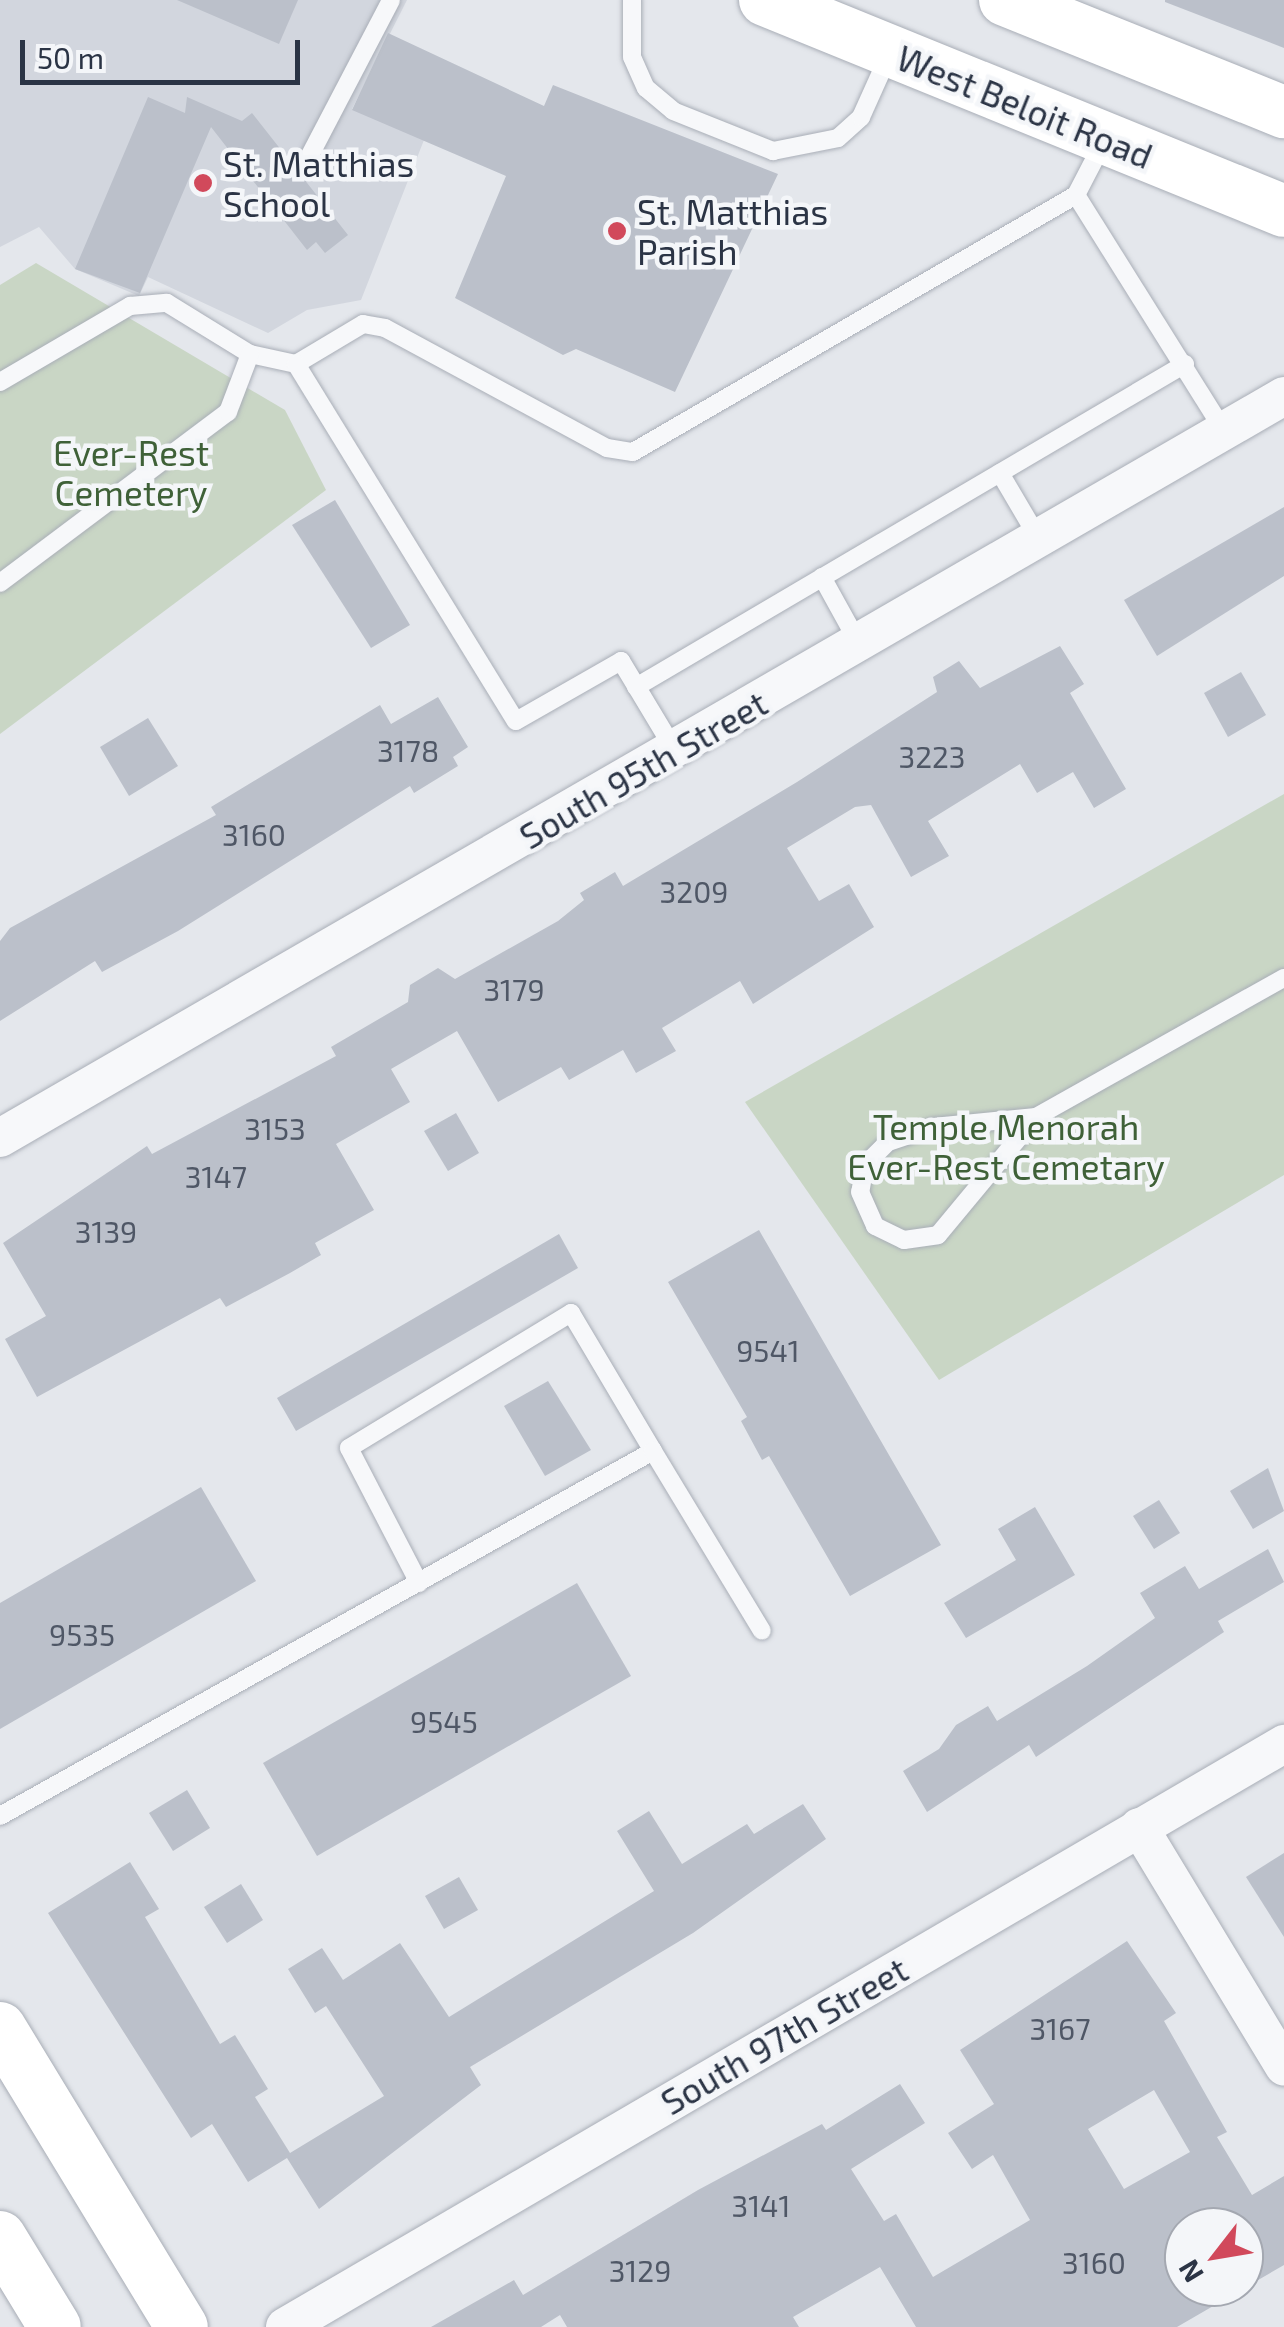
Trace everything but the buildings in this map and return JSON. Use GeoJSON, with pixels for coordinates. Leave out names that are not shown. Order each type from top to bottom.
{"type":"FeatureCollection","features":[{"type":"Feature","properties":{"kind":"main road","name":"West Beloit Road"},"geometry":{"type":"LineString","coordinates":[[765,0],[1284,211]]}},
{"type":"Feature","properties":{"kind":"main road"},"geometry":{"type":"LineString","coordinates":[[1005,0],[1284,112]]}},
{"type":"Feature","properties":{"kind":"main road"},"geometry":{"type":"LineString","coordinates":[[0,2028],[182,2327]]}},
{"type":"Feature","properties":{"kind":"main road"},"geometry":{"type":"LineString","coordinates":[[0,2237],[55,2327]]}},
{"type":"Feature","properties":{"kind":"street","name":"South 95th Street"},"geometry":{"type":"LineString","coordinates":[[0,1138],[1040,542],[1284,396]]}},
{"type":"Feature","properties":{"kind":"street","name":"South 97th Street"},"geometry":{"type":"LineString","coordinates":[[285,2327],[1284,1744]]}},
{"type":"Feature","properties":{"kind":"street"},"geometry":{"type":"LineString","coordinates":[[1139,1827],[1284,2066]]}},
{"type":"Feature","properties":{"kind":"lane"},"geometry":{"type":"LineString","coordinates":[[308,159],[391,0]]}},
{"type":"Feature","properties":{"kind":"lane"},"geometry":{"type":"LineString","coordinates":[[632,0],[632,57],[646,88],[673,111],[772,151],[838,138],[861,117],[891,51]]}},
{"type":"Feature","properties":{"kind":"lane"},"geometry":{"type":"LineString","coordinates":[[0,382],[72,335],[149,304],[167,302],[250,354],[296,364],[363,324],[384,328],[607,448],[633,452],[1076,196],[1106,138]]}},
{"type":"Feature","properties":{"kind":"lane"},"geometry":{"type":"LineString","coordinates":[[1076,196],[1224,431]]}},
{"type":"Feature","properties":{"kind":"lane"},"geometry":{"type":"LineString","coordinates":[[0,583],[228,412],[250,354]]}},
{"type":"Feature","properties":{"kind":"lane"},"geometry":{"type":"LineString","coordinates":[[296,364],[516,720],[621,661],[675,751]]}},
{"type":"Feature","properties":{"kind":"lane"},"geometry":{"type":"LineString","coordinates":[[636,687],[1185,364]]}},
{"type":"Feature","properties":{"kind":"lane"},"geometry":{"type":"LineString","coordinates":[[1000,473],[1040,542]]}},
{"type":"Feature","properties":{"kind":"lane"},"geometry":{"type":"LineString","coordinates":[[822,577],[860,645]]}},
{"type":"Feature","properties":{"kind":"lane"},"geometry":{"type":"LineString","coordinates":[[1036,1117],[933,1127],[888,1142],[866,1165],[860,1192],[875,1226],[904,1240],[938,1236],[1036,1117],[1284,978]]}},
{"type":"Feature","properties":{"kind":"lane"},"geometry":{"type":"LineString","coordinates":[[419,1584],[349,1448],[571,1313],[762,1631]]}},
{"type":"Feature","properties":{"kind":"lane"},"geometry":{"type":"LineString","coordinates":[[0,1816],[653,1452]]}},
{"type":"Feature","properties":{"kind":"shaded area","name":"St. Matthias School"},"geometry":{"type":"Polygon","coordinates":[[[0,0],[407,0],[352,109],[424,140],[361,300],[307,310],[268,333],[148,277],[139,296],[75,269],[39,227],[0,247],[0,0]]]}},
{"type":"Feature","properties":{"kind":"green space","name":"Ever-Rest Cemetery"},"geometry":{"type":"Polygon","coordinates":[[[36,263],[285,410],[326,490],[0,734],[0,285],[36,263]]]}},
{"type":"Feature","properties":{"kind":"green space","name":"Temple Menorah Ever-Rest Cemetary"},"geometry":{"type":"Polygon","coordinates":[[[1284,794],[1284,1175],[939,1380],[745,1102],[1284,794]]]}},
{"type":"Feature","properties":{"kind":"place","name":"St. Matthias School"},"geometry":{"type":"Point","coordinates":[203,183]}},
{"type":"Feature","properties":{"kind":"place","name":"St. Matthias Parish"},"geometry":{"type":"Point","coordinates":[617,231]}}]}
